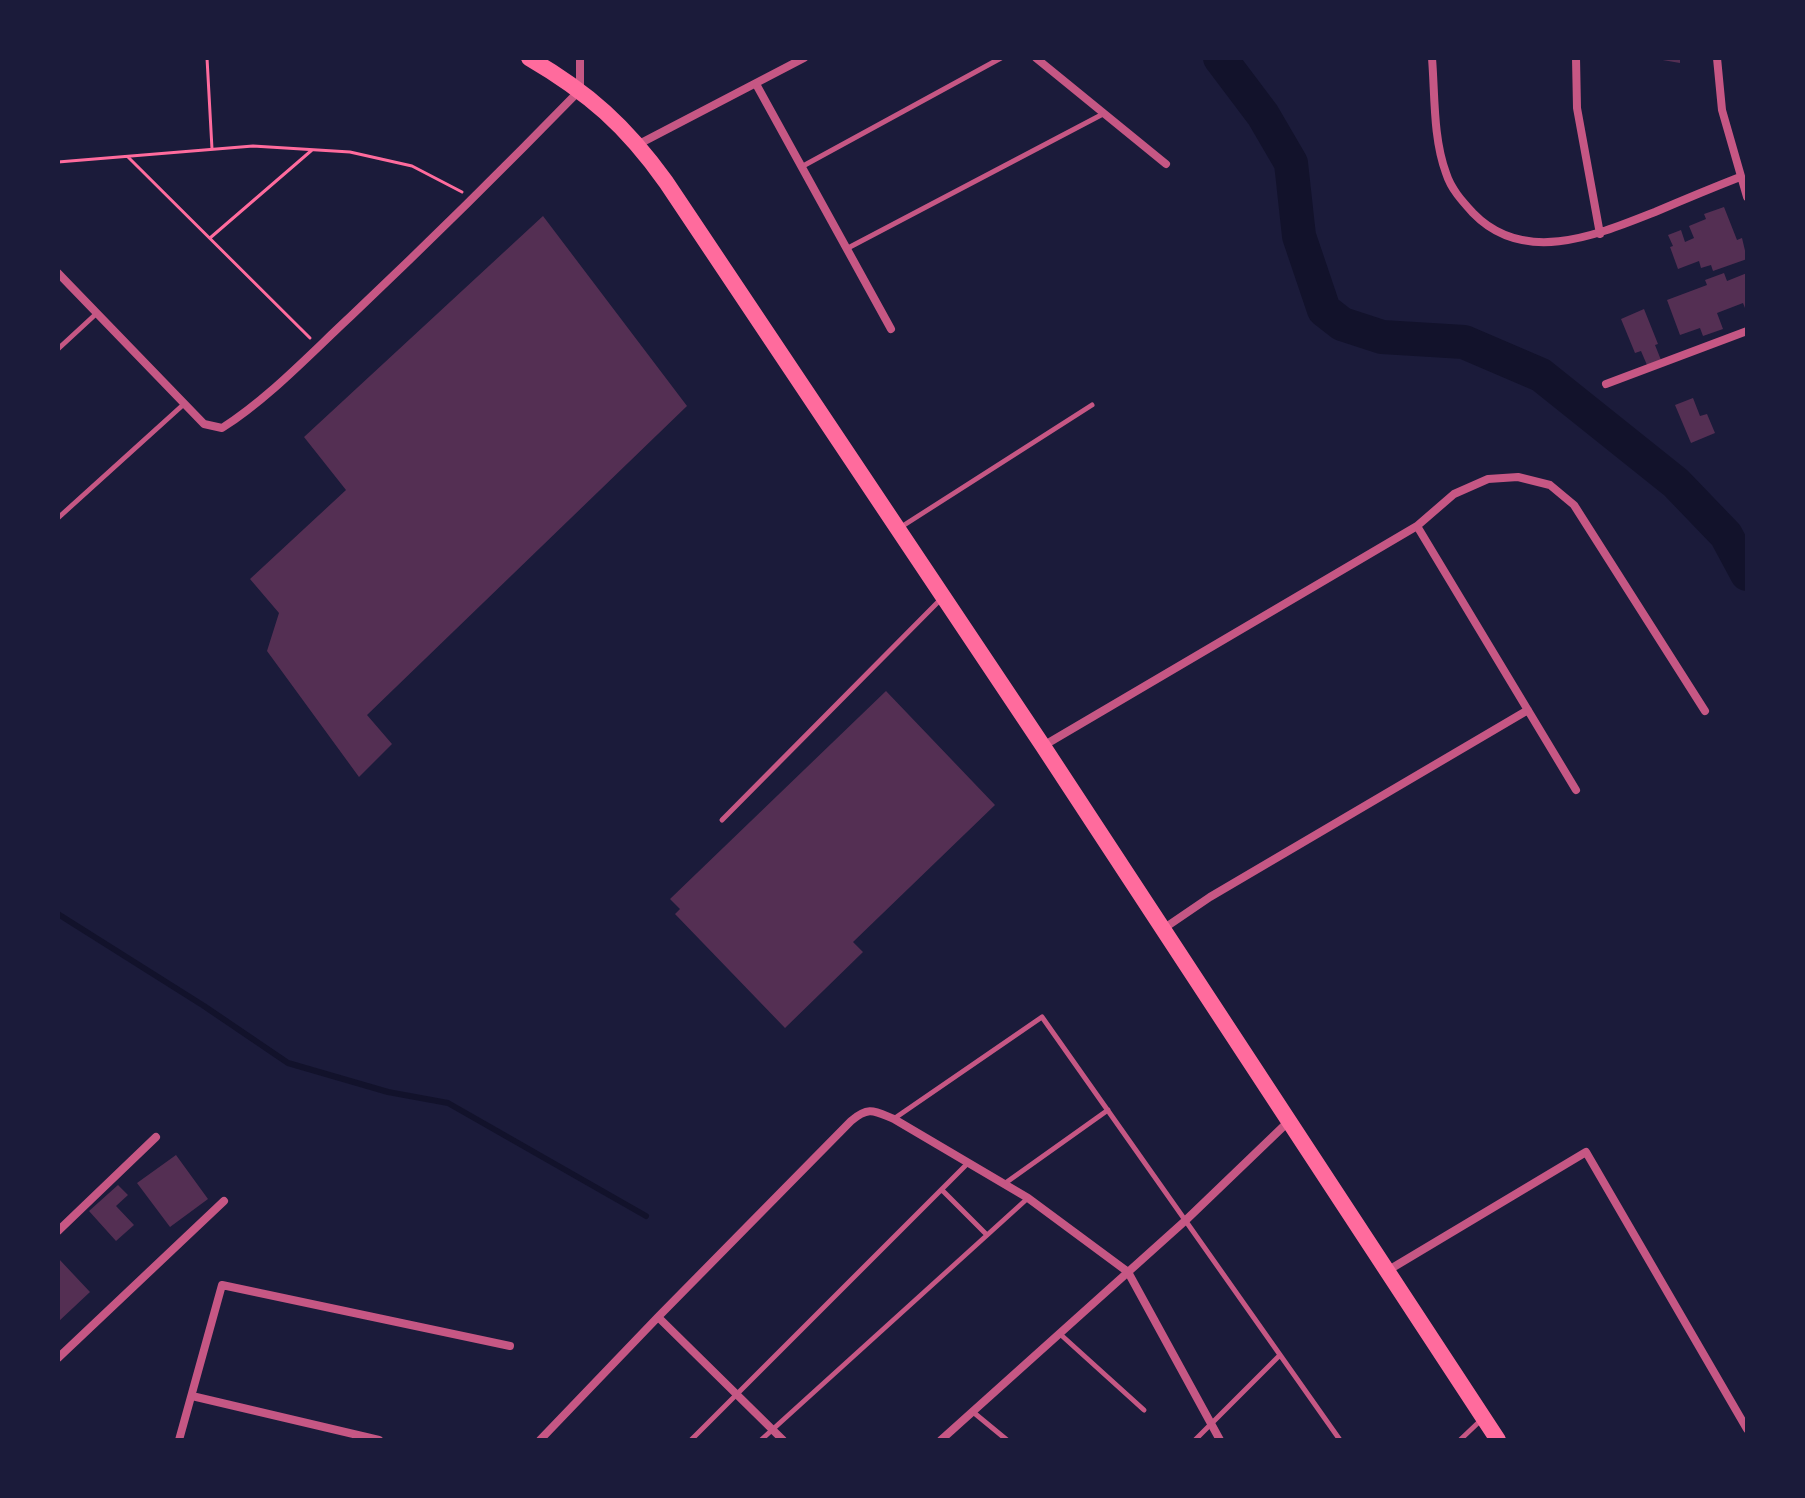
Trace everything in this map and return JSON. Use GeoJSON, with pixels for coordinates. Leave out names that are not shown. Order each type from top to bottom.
{"type":"FeatureCollection","features":[{"type":"Feature","properties":{"kind":"main road"},"geometry":{"type":"LineString","coordinates":[[529,58],[580,90],[639,144],[944,596],[1498,1440]]}},
{"type":"Feature","properties":{"kind":"street"},"geometry":{"type":"LineString","coordinates":[[58,273],[204,424],[222,428],[241,416],[475,199],[580,90],[580,58]]}},
{"type":"Feature","properties":{"kind":"street"},"geometry":{"type":"LineString","coordinates":[[639,144],[804,58]]}},
{"type":"Feature","properties":{"kind":"street"},"geometry":{"type":"LineString","coordinates":[[1036,58],[1166,164]]}},
{"type":"Feature","properties":{"kind":"street"},"geometry":{"type":"LineString","coordinates":[[1432,58],[1439,149],[1446,176],[1460,198],[1485,225],[1516,241],[1556,243],[1600,234],[1740,177]]}},
{"type":"Feature","properties":{"kind":"street"},"geometry":{"type":"LineString","coordinates":[[1576,58],[1577,108],[1600,234]]}},
{"type":"Feature","properties":{"kind":"street"},"geometry":{"type":"LineString","coordinates":[[1717,58],[1722,110],[1747,197]]}},
{"type":"Feature","properties":{"kind":"street"},"geometry":{"type":"LineString","coordinates":[[756,84],[891,329]]}},
{"type":"Feature","properties":{"kind":"street"},"geometry":{"type":"LineString","coordinates":[[1606,384],[1747,331]]}},
{"type":"Feature","properties":{"kind":"street"},"geometry":{"type":"LineString","coordinates":[[1043,746],[1417,526],[1454,494],[1488,479],[1518,477],[1550,485],[1574,505],[1705,711]]}},
{"type":"Feature","properties":{"kind":"street"},"geometry":{"type":"LineString","coordinates":[[1417,526],[1576,790]]}},
{"type":"Feature","properties":{"kind":"street"},"geometry":{"type":"LineString","coordinates":[[1163,929],[1210,897],[1528,710]]}},
{"type":"Feature","properties":{"kind":"street"},"geometry":{"type":"LineString","coordinates":[[540,1440],[851,1121],[862,1112],[872,1110],[894,1119],[1028,1198],[1128,1272],[1220,1440]]}},
{"type":"Feature","properties":{"kind":"street"},"geometry":{"type":"LineString","coordinates":[[941,1440],[1186,1220],[1288,1122]]}},
{"type":"Feature","properties":{"kind":"street"},"geometry":{"type":"LineString","coordinates":[[58,1231],[156,1137]]}},
{"type":"Feature","properties":{"kind":"street"},"geometry":{"type":"LineString","coordinates":[[1387,1271],[1586,1152],[1747,1429]]}},
{"type":"Feature","properties":{"kind":"street"},"geometry":{"type":"LineString","coordinates":[[58,1358],[224,1201]]}},
{"type":"Feature","properties":{"kind":"street"},"geometry":{"type":"LineString","coordinates":[[179,1440],[222,1285],[510,1346]]}},
{"type":"Feature","properties":{"kind":"street"},"geometry":{"type":"LineString","coordinates":[[658,1317],[783,1440]]}},
{"type":"Feature","properties":{"kind":"street"},"geometry":{"type":"LineString","coordinates":[[192,1396],[379,1440]]}},
{"type":"Feature","properties":{"kind":"lane"},"geometry":{"type":"LineString","coordinates":[[803,166],[1001,58]]}},
{"type":"Feature","properties":{"kind":"lane"},"geometry":{"type":"LineString","coordinates":[[848,248],[1103,114]]}},
{"type":"Feature","properties":{"kind":"lane"},"geometry":{"type":"LineString","coordinates":[[58,349],[97,313]]}},
{"type":"Feature","properties":{"kind":"lane"},"geometry":{"type":"LineString","coordinates":[[58,518],[184,404]]}},
{"type":"Feature","properties":{"kind":"lane"},"geometry":{"type":"LineString","coordinates":[[899,529],[1092,405]]}},
{"type":"Feature","properties":{"kind":"lane"},"geometry":{"type":"LineString","coordinates":[[722,820],[944,596]]}},
{"type":"Feature","properties":{"kind":"lane"},"geometry":{"type":"LineString","coordinates":[[894,1119],[1042,1017],[1340,1440]]}},
{"type":"Feature","properties":{"kind":"lane"},"geometry":{"type":"LineString","coordinates":[[1003,1184],[1108,1110]]}},
{"type":"Feature","properties":{"kind":"lane"},"geometry":{"type":"LineString","coordinates":[[691,1440],[968,1163]]}},
{"type":"Feature","properties":{"kind":"lane"},"geometry":{"type":"LineString","coordinates":[[942,1190],[987,1235]]}},
{"type":"Feature","properties":{"kind":"lane"},"geometry":{"type":"LineString","coordinates":[[761,1440],[1028,1198]]}},
{"type":"Feature","properties":{"kind":"lane"},"geometry":{"type":"LineString","coordinates":[[1060,1334],[1144,1410]]}},
{"type":"Feature","properties":{"kind":"lane"},"geometry":{"type":"LineString","coordinates":[[1195,1440],[1280,1355]]}},
{"type":"Feature","properties":{"kind":"lane"},"geometry":{"type":"LineString","coordinates":[[973,1412],[1007,1440]]}},
{"type":"Feature","properties":{"kind":"lane"},"geometry":{"type":"LineString","coordinates":[[1460,1440],[1484,1418]]}},
{"type":"Feature","properties":{"kind":"path"},"geometry":{"type":"LineString","coordinates":[[207,58],[212,149]]}},
{"type":"Feature","properties":{"kind":"path"},"geometry":{"type":"LineString","coordinates":[[58,162],[253,146],[350,152],[412,166],[475,199]]}},
{"type":"Feature","properties":{"kind":"path"},"geometry":{"type":"LineString","coordinates":[[210,238],[312,150]]}},
{"type":"Feature","properties":{"kind":"path"},"geometry":{"type":"LineString","coordinates":[[127,156],[318,346]]}},
{"type":"Feature","properties":{"kind":"building"},"geometry":{"type":"Polygon","coordinates":[[[1651,58],[1680,58],[1680,63],[1651,58]]]}},
{"type":"Feature","properties":{"kind":"building"},"geometry":{"type":"Polygon","coordinates":[[[1724,207],[1737,240],[1742,238],[1747,259],[1713,271],[1711,265],[1701,268],[1699,261],[1678,269],[1668,235],[1681,230],[1685,242],[1694,238],[1689,226],[1706,219],[1704,214],[1724,207]]]}},
{"type":"Feature","properties":{"kind":"building"},"geometry":{"type":"Polygon","coordinates":[[[543,216],[687,406],[367,715],[392,744],[359,777],[267,651],[279,613],[250,579],[346,490],[304,437],[543,216]]]}},
{"type":"Feature","properties":{"kind":"building"},"geometry":{"type":"Polygon","coordinates":[[[1724,273],[1727,281],[1747,273],[1747,313],[1743,303],[1717,313],[1723,329],[1703,336],[1700,328],[1680,335],[1667,300],[1707,285],[1705,280],[1724,273]]]}},
{"type":"Feature","properties":{"kind":"building"},"geometry":{"type":"Polygon","coordinates":[[[1644,309],[1661,360],[1647,365],[1641,351],[1635,353],[1621,319],[1644,309]]]}},
{"type":"Feature","properties":{"kind":"building"},"geometry":{"type":"Polygon","coordinates":[[[1693,398],[1700,416],[1707,414],[1715,433],[1691,443],[1675,405],[1693,398]]]}},
{"type":"Feature","properties":{"kind":"building"},"geometry":{"type":"Polygon","coordinates":[[[886,691],[995,805],[853,942],[863,952],[785,1028],[675,914],[680,909],[670,899],[886,691]]]}},
{"type":"Feature","properties":{"kind":"building"},"geometry":{"type":"Polygon","coordinates":[[[176,1155],[208,1199],[170,1227],[137,1183],[176,1155]]]}},
{"type":"Feature","properties":{"kind":"building"},"geometry":{"type":"Polygon","coordinates":[[[118,1185],[128,1195],[116,1206],[134,1225],[116,1241],[89,1211],[118,1185]]]}},
{"type":"Feature","properties":{"kind":"building"},"geometry":{"type":"Polygon","coordinates":[[[58,1258],[90,1292],[58,1322],[58,1258]]]}},
{"type":"Feature","properties":{"kind":"waterway"},"geometry":{"type":"LineString","coordinates":[[1220,58],[1263,115],[1291,163],[1299,236],[1324,310],[1342,324],[1382,337],[1464,342],[1541,375],[1676,483],[1726,535],[1747,574]]}},
{"type":"Feature","properties":{"kind":"waterway"},"geometry":{"type":"LineString","coordinates":[[58,914],[288,1063],[388,1092],[448,1103],[646,1216]]}}]}
